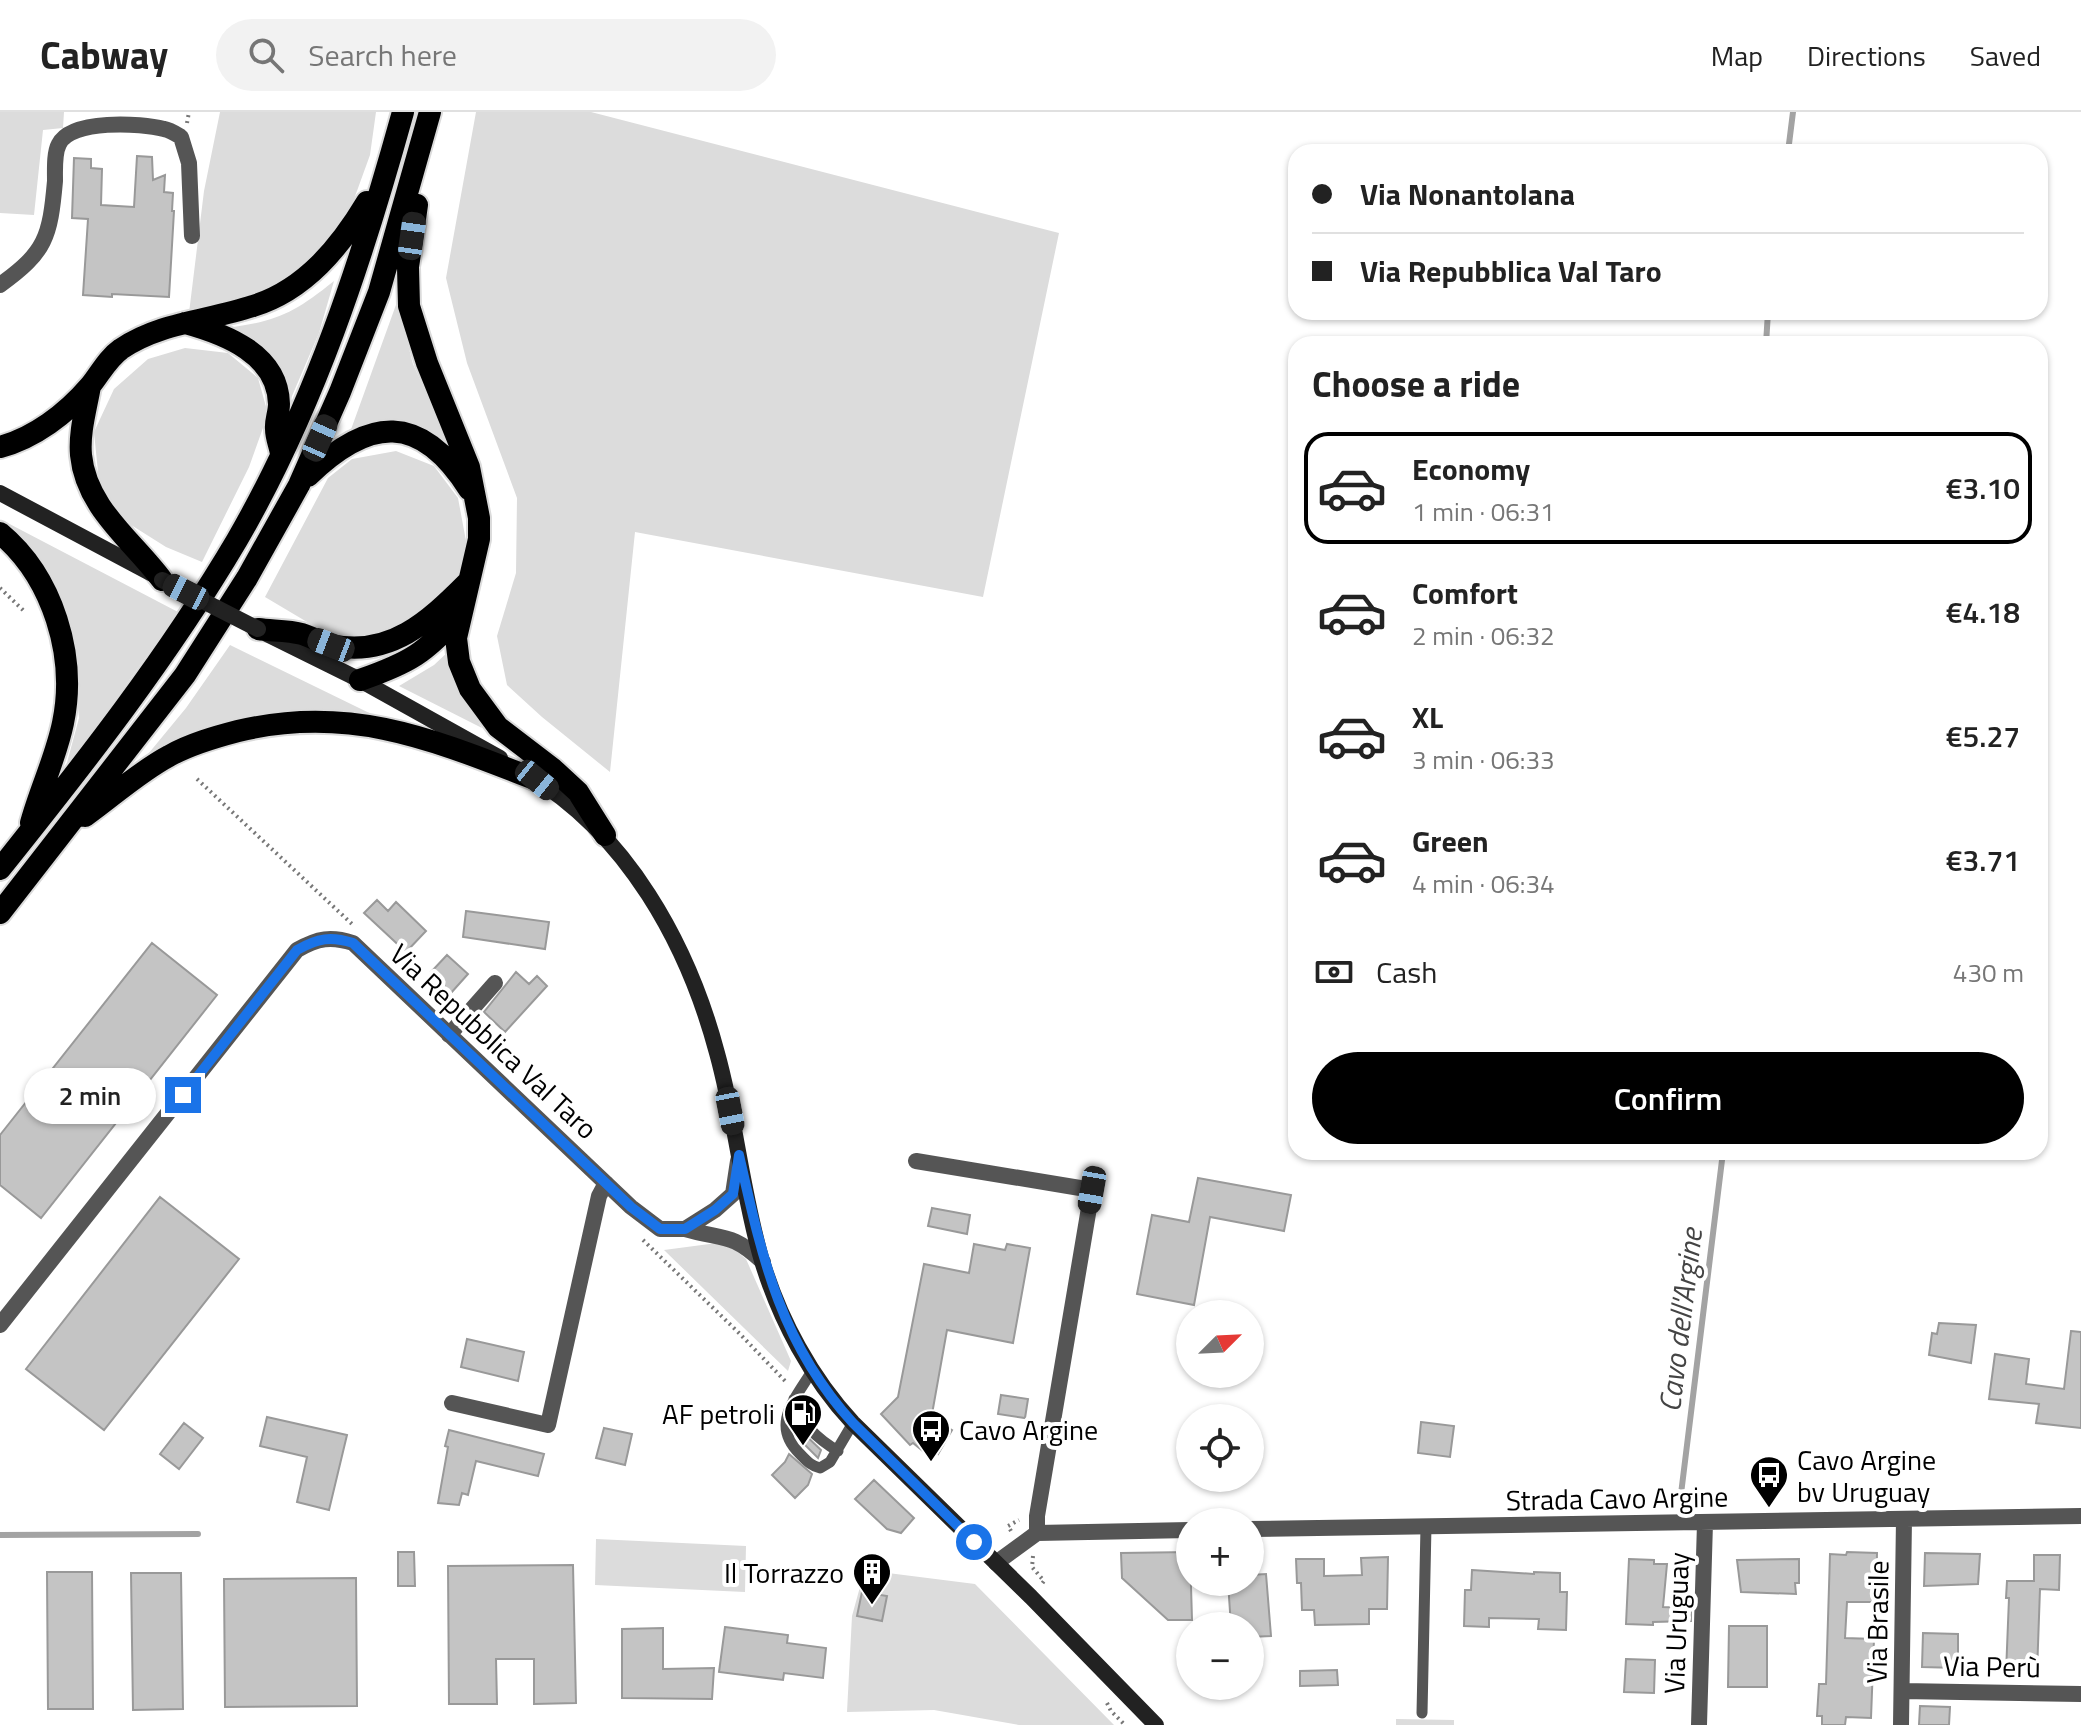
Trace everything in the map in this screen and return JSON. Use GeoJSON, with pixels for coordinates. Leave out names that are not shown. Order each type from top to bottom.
{"type":"FeatureCollection","features":[{"type":"Feature","properties":{"kind":"highway"},"geometry":{"type":"LineString","coordinates":[[0,869],[129,703],[237,539],[313,384],[349,292],[403,112]]}},
{"type":"Feature","properties":{"kind":"highway"},"geometry":{"type":"LineString","coordinates":[[0,913],[185,675],[247,578],[299,485],[379,292],[430,112]]}},
{"type":"Feature","properties":{"kind":"highway"},"geometry":{"type":"LineString","coordinates":[[424,140],[408,267],[409,306],[427,363],[469,467],[479,518],[479,539],[456,638],[459,662],[470,689],[498,727],[578,792],[605,835]]}},
{"type":"Feature","properties":{"kind":"highway"},"geometry":{"type":"LineString","coordinates":[[0,447],[41,429],[90,386],[117,352],[159,329],[253,306],[284,293],[309,276],[353,226],[386,170]]}},
{"type":"Feature","properties":{"kind":"highway"},"geometry":{"type":"LineString","coordinates":[[184,323],[237,341],[258,358],[273,381],[279,403],[275,428],[281,454]]}},
{"type":"Feature","properties":{"kind":"highway"},"geometry":{"type":"LineString","coordinates":[[90,386],[80,454],[87,480],[110,521],[141,552],[162,580]]}},
{"type":"Feature","properties":{"kind":"highway"},"geometry":{"type":"LineString","coordinates":[[299,485],[327,458],[352,440],[370,434],[398,432],[421,439],[438,451],[474,496]]}},
{"type":"Feature","properties":{"kind":"highway"},"geometry":{"type":"LineString","coordinates":[[0,533],[31,565],[52,605],[63,643],[67,686],[63,723],[29,833]]}},
{"type":"Feature","properties":{"kind":"highway"},"geometry":{"type":"LineString","coordinates":[[258,629],[299,633],[331,645],[378,645],[425,624],[470,580]]}},
{"type":"Feature","properties":{"kind":"highway"},"geometry":{"type":"LineString","coordinates":[[360,680],[418,657],[437,641],[460,614]]}},
{"type":"Feature","properties":{"kind":"highway"},"geometry":{"type":"LineString","coordinates":[[68,827],[170,755],[215,737],[259,726],[305,721],[345,721],[383,728],[453,747],[537,780]]}},
{"type":"Feature","properties":{"kind":"main road"},"geometry":{"type":"LineString","coordinates":[[0,493],[456,732],[537,780],[605,835],[653,903],[678,946],[696,989],[717,1051],[763,1262],[793,1338],[812,1371],[853,1423],[1156,1725]]}},
{"type":"Feature","properties":{"kind":"street"},"geometry":{"type":"LineString","coordinates":[[0,285],[35,257],[45,241],[52,216],[59,144],[71,131],[91,124],[166,129],[181,137],[189,163],[192,236]]}},
{"type":"Feature","properties":{"kind":"street","name":"Via Repubblica Val Taro"},"geometry":{"type":"LineString","coordinates":[[0,1325],[297,950],[316,939],[336,938],[353,943],[606,1183],[660,1229],[685,1229],[726,1236],[744,1245],[763,1262]]}},
{"type":"Feature","properties":{"kind":"street"},"geometry":{"type":"LineString","coordinates":[[449,1035],[495,983]]}},
{"type":"Feature","properties":{"kind":"street"},"geometry":{"type":"LineString","coordinates":[[685,1229],[733,1194],[739,1155]]}},
{"type":"Feature","properties":{"kind":"street"},"geometry":{"type":"LineString","coordinates":[[916,1161],[1092,1190],[1037,1516],[1037,1533]]}},
{"type":"Feature","properties":{"kind":"street"},"geometry":{"type":"LineString","coordinates":[[452,1403],[548,1425],[599,1196],[606,1183]]}},
{"type":"Feature","properties":{"kind":"street","name":"Strada Cavo Argine"},"geometry":{"type":"LineString","coordinates":[[1264,1529],[2081,1516]]}},
{"type":"Feature","properties":{"kind":"street","name":"Via Brasile"},"geometry":{"type":"LineString","coordinates":[[1901,1725],[1904,1519]]}},
{"type":"Feature","properties":{"kind":"street","name":"Via Uruguay"},"geometry":{"type":"LineString","coordinates":[[1699,1725],[1705,1523]]}},
{"type":"Feature","properties":{"kind":"street"},"geometry":{"type":"LineString","coordinates":[[996,1563],[1037,1533],[1176,1530]]}},
{"type":"Feature","properties":{"kind":"street","name":"Via Perù"},"geometry":{"type":"LineString","coordinates":[[1902,1691],[2081,1694]]}},
{"type":"Feature","properties":{"kind":"lane"},"geometry":{"type":"LineString","coordinates":[[812,1371],[794,1399],[786,1424],[790,1445],[812,1466],[820,1468],[830,1462],[853,1423]]}},
{"type":"Feature","properties":{"kind":"lane"},"geometry":{"type":"LineString","coordinates":[[794,1399],[802,1420],[827,1445],[838,1451]]}},
{"type":"Feature","properties":{"kind":"lane"},"geometry":{"type":"LineString","coordinates":[[1422,1713],[1426,1526]]}},
{"type":"Feature","properties":{"kind":"path"},"geometry":{"type":"LineString","coordinates":[[0,588],[25,612]]}},
{"type":"Feature","properties":{"kind":"shaded area"},"geometry":{"type":"Polygon","coordinates":[[[0,112],[64,112],[63,128],[43,130],[34,215],[0,213],[0,112]]]}},
{"type":"Feature","properties":{"kind":"shaded area"},"geometry":{"type":"Polygon","coordinates":[[[220,112],[376,112],[370,155],[345,224],[299,272],[249,298],[189,313],[204,191],[220,112]]]}},
{"type":"Feature","properties":{"kind":"shaded area"},"geometry":{"type":"Polygon","coordinates":[[[476,112],[591,112],[1059,233],[983,597],[635,532],[610,772],[507,685],[497,636],[516,573],[517,498],[467,363],[446,278],[476,112]]]}},
{"type":"Feature","properties":{"kind":"shaded area"},"geometry":{"type":"Polygon","coordinates":[[[334,281],[319,333],[289,403],[227,328],[285,314],[334,281]]]}},
{"type":"Feature","properties":{"kind":"shaded area"},"geometry":{"type":"Polygon","coordinates":[[[397,302],[413,364],[457,462],[437,443],[349,435],[397,302]]]}},
{"type":"Feature","properties":{"kind":"shaded area"},"geometry":{"type":"Polygon","coordinates":[[[185,348],[228,353],[258,378],[268,414],[249,467],[202,562],[166,547],[120,518],[99,482],[94,432],[114,389],[148,359],[185,348]]]}},
{"type":"Feature","properties":{"kind":"shaded area"},"geometry":{"type":"Polygon","coordinates":[[[396,451],[434,466],[458,498],[466,541],[456,586],[426,617],[371,640],[334,638],[265,597],[328,478],[352,459],[396,451]]]}},
{"type":"Feature","properties":{"kind":"shaded area"},"geometry":{"type":"Polygon","coordinates":[[[0,519],[178,612],[65,770],[79,718],[71,636],[17,537],[0,519]]]}},
{"type":"Feature","properties":{"kind":"shaded area"},"geometry":{"type":"Polygon","coordinates":[[[230,645],[398,727],[253,723],[130,776],[186,708],[230,645]]]}},
{"type":"Feature","properties":{"kind":"shaded area"},"geometry":{"type":"Polygon","coordinates":[[[450,650],[458,688],[482,728],[399,686],[434,665],[450,650]]]}},
{"type":"Feature","properties":{"kind":"shaded area"},"geometry":{"type":"Polygon","coordinates":[[[717,1243],[734,1249],[746,1259],[791,1361],[788,1371],[664,1250],[717,1243]]]}},
{"type":"Feature","properties":{"kind":"shaded area"},"geometry":{"type":"Polygon","coordinates":[[[596,1539],[746,1546],[745,1592],[595,1585],[596,1539]]]}},
{"type":"Feature","properties":{"kind":"shaded area"},"geometry":{"type":"Polygon","coordinates":[[[880,1572],[975,1584],[1114,1725],[1019,1725],[934,1710],[847,1712],[852,1616],[863,1576],[880,1572]]]}},
{"type":"Feature","properties":{"kind":"shaded area"},"geometry":{"type":"Polygon","coordinates":[[[1396,1719],[1454,1720],[1454,1725],[1396,1725],[1396,1719]]]}},
{"type":"Feature","properties":{"kind":"building"},"geometry":{"type":"Polygon","coordinates":[[[137,156],[152,157],[153,180],[165,175],[164,192],[173,193],[169,297],[83,295],[88,219],[72,218],[74,158],[91,159],[91,168],[102,169],[101,205],[134,207],[137,156]]]}},
{"type":"Feature","properties":{"kind":"building"},"geometry":{"type":"Polygon","coordinates":[[[377,900],[388,911],[396,902],[426,931],[406,952],[364,913],[377,900]]]}},
{"type":"Feature","properties":{"kind":"building"},"geometry":{"type":"Polygon","coordinates":[[[466,911],[549,922],[545,949],[463,937],[466,911]]]}},
{"type":"Feature","properties":{"kind":"building"},"geometry":{"type":"Polygon","coordinates":[[[152,943],[217,995],[41,1218],[0,1185],[0,1135],[152,943]]]}},
{"type":"Feature","properties":{"kind":"building"},"geometry":{"type":"Polygon","coordinates":[[[447,955],[468,974],[451,993],[431,972],[447,955]]]}},
{"type":"Feature","properties":{"kind":"building"},"geometry":{"type":"Polygon","coordinates":[[[516,972],[529,984],[537,976],[547,986],[505,1032],[484,1012],[516,972]]]}},
{"type":"Feature","properties":{"kind":"building"},"geometry":{"type":"Polygon","coordinates":[[[1198,1178],[1291,1195],[1284,1231],[1210,1217],[1195,1300],[1176,1302],[1137,1294],[1152,1215],[1189,1222],[1198,1178]]]}},
{"type":"Feature","properties":{"kind":"building"},"geometry":{"type":"Polygon","coordinates":[[[160,1197],[239,1259],[104,1430],[26,1369],[160,1197]]]}},
{"type":"Feature","properties":{"kind":"building"},"geometry":{"type":"Polygon","coordinates":[[[932,1208],[970,1215],[967,1234],[928,1226],[932,1208]]]}},
{"type":"Feature","properties":{"kind":"building"},"geometry":{"type":"Polygon","coordinates":[[[974,1244],[1005,1250],[1007,1244],[1030,1248],[1013,1343],[947,1330],[932,1414],[942,1417],[940,1423],[952,1430],[938,1454],[928,1448],[924,1452],[913,1443],[910,1445],[881,1414],[898,1397],[924,1264],[969,1273],[974,1244]]]}},
{"type":"Feature","properties":{"kind":"building"},"geometry":{"type":"Polygon","coordinates":[[[1939,1323],[1976,1325],[1971,1363],[1929,1355],[1932,1333],[1937,1334],[1939,1323]]]}},
{"type":"Feature","properties":{"kind":"building"},"geometry":{"type":"Polygon","coordinates":[[[2071,1331],[2081,1332],[2081,1428],[2036,1423],[2039,1404],[1989,1399],[1995,1354],[2029,1359],[2026,1384],[2064,1389],[2071,1331]]]}},
{"type":"Feature","properties":{"kind":"building"},"geometry":{"type":"Polygon","coordinates":[[[467,1339],[524,1352],[518,1381],[461,1367],[467,1339]]]}},
{"type":"Feature","properties":{"kind":"building"},"geometry":{"type":"Polygon","coordinates":[[[1001,1395],[1028,1399],[1025,1418],[998,1414],[1001,1395]]]}},
{"type":"Feature","properties":{"kind":"building"},"geometry":{"type":"Polygon","coordinates":[[[267,1417],[347,1435],[329,1510],[297,1502],[307,1457],[260,1446],[267,1417]]]}},
{"type":"Feature","properties":{"kind":"building"},"geometry":{"type":"Polygon","coordinates":[[[1421,1422],[1454,1426],[1450,1457],[1418,1453],[1421,1422]]]}},
{"type":"Feature","properties":{"kind":"building"},"geometry":{"type":"Polygon","coordinates":[[[184,1423],[203,1438],[179,1469],[160,1454],[184,1423]]]}},
{"type":"Feature","properties":{"kind":"building"},"geometry":{"type":"Polygon","coordinates":[[[604,1428],[632,1434],[625,1465],[596,1458],[604,1428]]]}},
{"type":"Feature","properties":{"kind":"building"},"geometry":{"type":"Polygon","coordinates":[[[799,1429],[821,1450],[818,1458],[799,1439],[799,1429]]]}},
{"type":"Feature","properties":{"kind":"building"},"geometry":{"type":"Polygon","coordinates":[[[449,1430],[544,1454],[538,1476],[476,1461],[468,1495],[462,1493],[459,1505],[438,1503],[449,1430]]]}},
{"type":"Feature","properties":{"kind":"building"},"geometry":{"type":"Polygon","coordinates":[[[789,1454],[812,1474],[808,1485],[795,1498],[772,1475],[789,1454]]]}},
{"type":"Feature","properties":{"kind":"building"},"geometry":{"type":"Polygon","coordinates":[[[874,1480],[914,1518],[901,1533],[887,1529],[855,1499],[874,1480]]]}},
{"type":"Feature","properties":{"kind":"building"},"geometry":{"type":"Polygon","coordinates":[[[398,1552],[414,1552],[415,1586],[398,1586],[398,1552]]]}},
{"type":"Feature","properties":{"kind":"building"},"geometry":{"type":"Polygon","coordinates":[[[1176,1552],[1176,1596],[1191,1596],[1192,1612],[1176,1612],[1176,1620],[1168,1620],[1122,1578],[1121,1553],[1176,1552]]]}},
{"type":"Feature","properties":{"kind":"building"},"geometry":{"type":"Polygon","coordinates":[[[1847,1552],[1877,1553],[1876,1602],[1847,1602],[1845,1638],[1874,1639],[1871,1718],[1846,1717],[1845,1725],[1822,1725],[1822,1716],[1817,1716],[1819,1684],[1826,1684],[1830,1554],[1846,1555],[1847,1552]]]}},
{"type":"Feature","properties":{"kind":"building"},"geometry":{"type":"Polygon","coordinates":[[[1925,1553],[1980,1554],[1978,1584],[1924,1586],[1925,1553]]]}},
{"type":"Feature","properties":{"kind":"building"},"geometry":{"type":"Polygon","coordinates":[[[2034,1555],[2060,1555],[2059,1590],[2040,1589],[2037,1673],[2006,1673],[2007,1581],[2034,1581],[2034,1555]]]}},
{"type":"Feature","properties":{"kind":"building"},"geometry":{"type":"Polygon","coordinates":[[[1388,1557],[1387,1609],[1369,1609],[1369,1624],[1315,1625],[1314,1610],[1302,1610],[1296,1559],[1324,1559],[1324,1576],[1362,1575],[1361,1558],[1388,1557]]]}},
{"type":"Feature","properties":{"kind":"building"},"geometry":{"type":"Polygon","coordinates":[[[1629,1559],[1667,1564],[1663,1607],[1691,1608],[1691,1621],[1626,1624],[1629,1559]]]}},
{"type":"Feature","properties":{"kind":"building"},"geometry":{"type":"Polygon","coordinates":[[[1799,1559],[1796,1594],[1741,1592],[1737,1560],[1799,1559]]]}},
{"type":"Feature","properties":{"kind":"building"},"geometry":{"type":"Polygon","coordinates":[[[573,1565],[576,1703],[534,1704],[534,1659],[496,1659],[497,1704],[449,1704],[448,1566],[573,1565]]]}},
{"type":"Feature","properties":{"kind":"building"},"geometry":{"type":"Polygon","coordinates":[[[1472,1570],[1560,1573],[1560,1592],[1567,1592],[1566,1630],[1538,1629],[1539,1619],[1489,1618],[1489,1627],[1464,1626],[1465,1590],[1471,1590],[1472,1570]]]}},
{"type":"Feature","properties":{"kind":"building"},"geometry":{"type":"Polygon","coordinates":[[[47,1572],[92,1572],[93,1709],[48,1709],[47,1572]]]}},
{"type":"Feature","properties":{"kind":"building"},"geometry":{"type":"Polygon","coordinates":[[[131,1573],[181,1573],[183,1709],[133,1710],[131,1573]]]}},
{"type":"Feature","properties":{"kind":"building"},"geometry":{"type":"Polygon","coordinates":[[[1264,1574],[1271,1636],[1264,1636],[1264,1612],[1230,1612],[1229,1596],[1264,1596],[1264,1574]]]}},
{"type":"Feature","properties":{"kind":"building"},"geometry":{"type":"Polygon","coordinates":[[[356,1578],[357,1706],[225,1707],[224,1579],[356,1578]]]}},
{"type":"Feature","properties":{"kind":"building","name":"Il Torrazzo"},"geometry":{"type":"Polygon","coordinates":[[[862,1592],[887,1596],[882,1621],[857,1616],[862,1592]]]}},
{"type":"Feature","properties":{"kind":"building"},"geometry":{"type":"Polygon","coordinates":[[[1729,1626],[1767,1626],[1767,1687],[1728,1687],[1729,1626]]]}},
{"type":"Feature","properties":{"kind":"building"},"geometry":{"type":"Polygon","coordinates":[[[725,1627],[788,1635],[787,1643],[826,1648],[823,1678],[784,1673],[783,1680],[719,1672],[725,1627]]]}},
{"type":"Feature","properties":{"kind":"building"},"geometry":{"type":"Polygon","coordinates":[[[663,1628],[663,1669],[714,1668],[712,1699],[622,1698],[622,1629],[663,1628]]]}},
{"type":"Feature","properties":{"kind":"building"},"geometry":{"type":"Polygon","coordinates":[[[1923,1633],[1958,1634],[1958,1668],[1922,1667],[1923,1633]]]}},
{"type":"Feature","properties":{"kind":"building"},"geometry":{"type":"Polygon","coordinates":[[[1626,1659],[1655,1660],[1654,1693],[1624,1692],[1626,1659]]]}},
{"type":"Feature","properties":{"kind":"building"},"geometry":{"type":"Polygon","coordinates":[[[1337,1670],[1338,1685],[1300,1686],[1300,1671],[1337,1670]]]}},
{"type":"Feature","properties":{"kind":"building"},"geometry":{"type":"Polygon","coordinates":[[[1920,1706],[1950,1707],[1949,1725],[1919,1725],[1920,1706]]]}},
{"type":"Feature","properties":{"kind":"waterway","name":"Cavo dell'Argine"},"geometry":{"type":"LineString","coordinates":[[1789,144],[1793,112]]}},
{"type":"Feature","properties":{"kind":"waterway","name":"Cavo dell'Argine"},"geometry":{"type":"LineString","coordinates":[[1766,336],[1768,320]]}},
{"type":"Feature","properties":{"kind":"waterway","name":"Cavo dell'Argine"},"geometry":{"type":"LineString","coordinates":[[1681,1494],[1722,1160]]}},
{"type":"Feature","properties":{"kind":"waterway"},"geometry":{"type":"LineString","coordinates":[[0,1535],[198,1534]]}},
{"type":"Feature","properties":{"kind":"place","name":"AF petroli"},"geometry":{"type":"Point","coordinates":[803,1447]}},
{"type":"Feature","properties":{"kind":"place","name":"Cavo Argine"},"geometry":{"type":"Point","coordinates":[931,1463]}},
{"type":"Feature","properties":{"kind":"place","name":"Cavo Argine bv Uruguay"},"geometry":{"type":"Point","coordinates":[1769,1509]}},
{"type":"Feature","properties":{"kind":"place","name":"Il Torrazzo"},"geometry":{"type":"Point","coordinates":[872,1606]}},
{"type":"Feature","properties":{"kind":"route"},"geometry":{"type":"LineString","coordinates":[[183,1095],[297,950],[316,939],[336,938],[353,943],[631,1207],[660,1229],[685,1229],[725,1202],[733,1194],[739,1155],[763,1262],[793,1338],[812,1371],[853,1423],[974,1542]]}}]}
